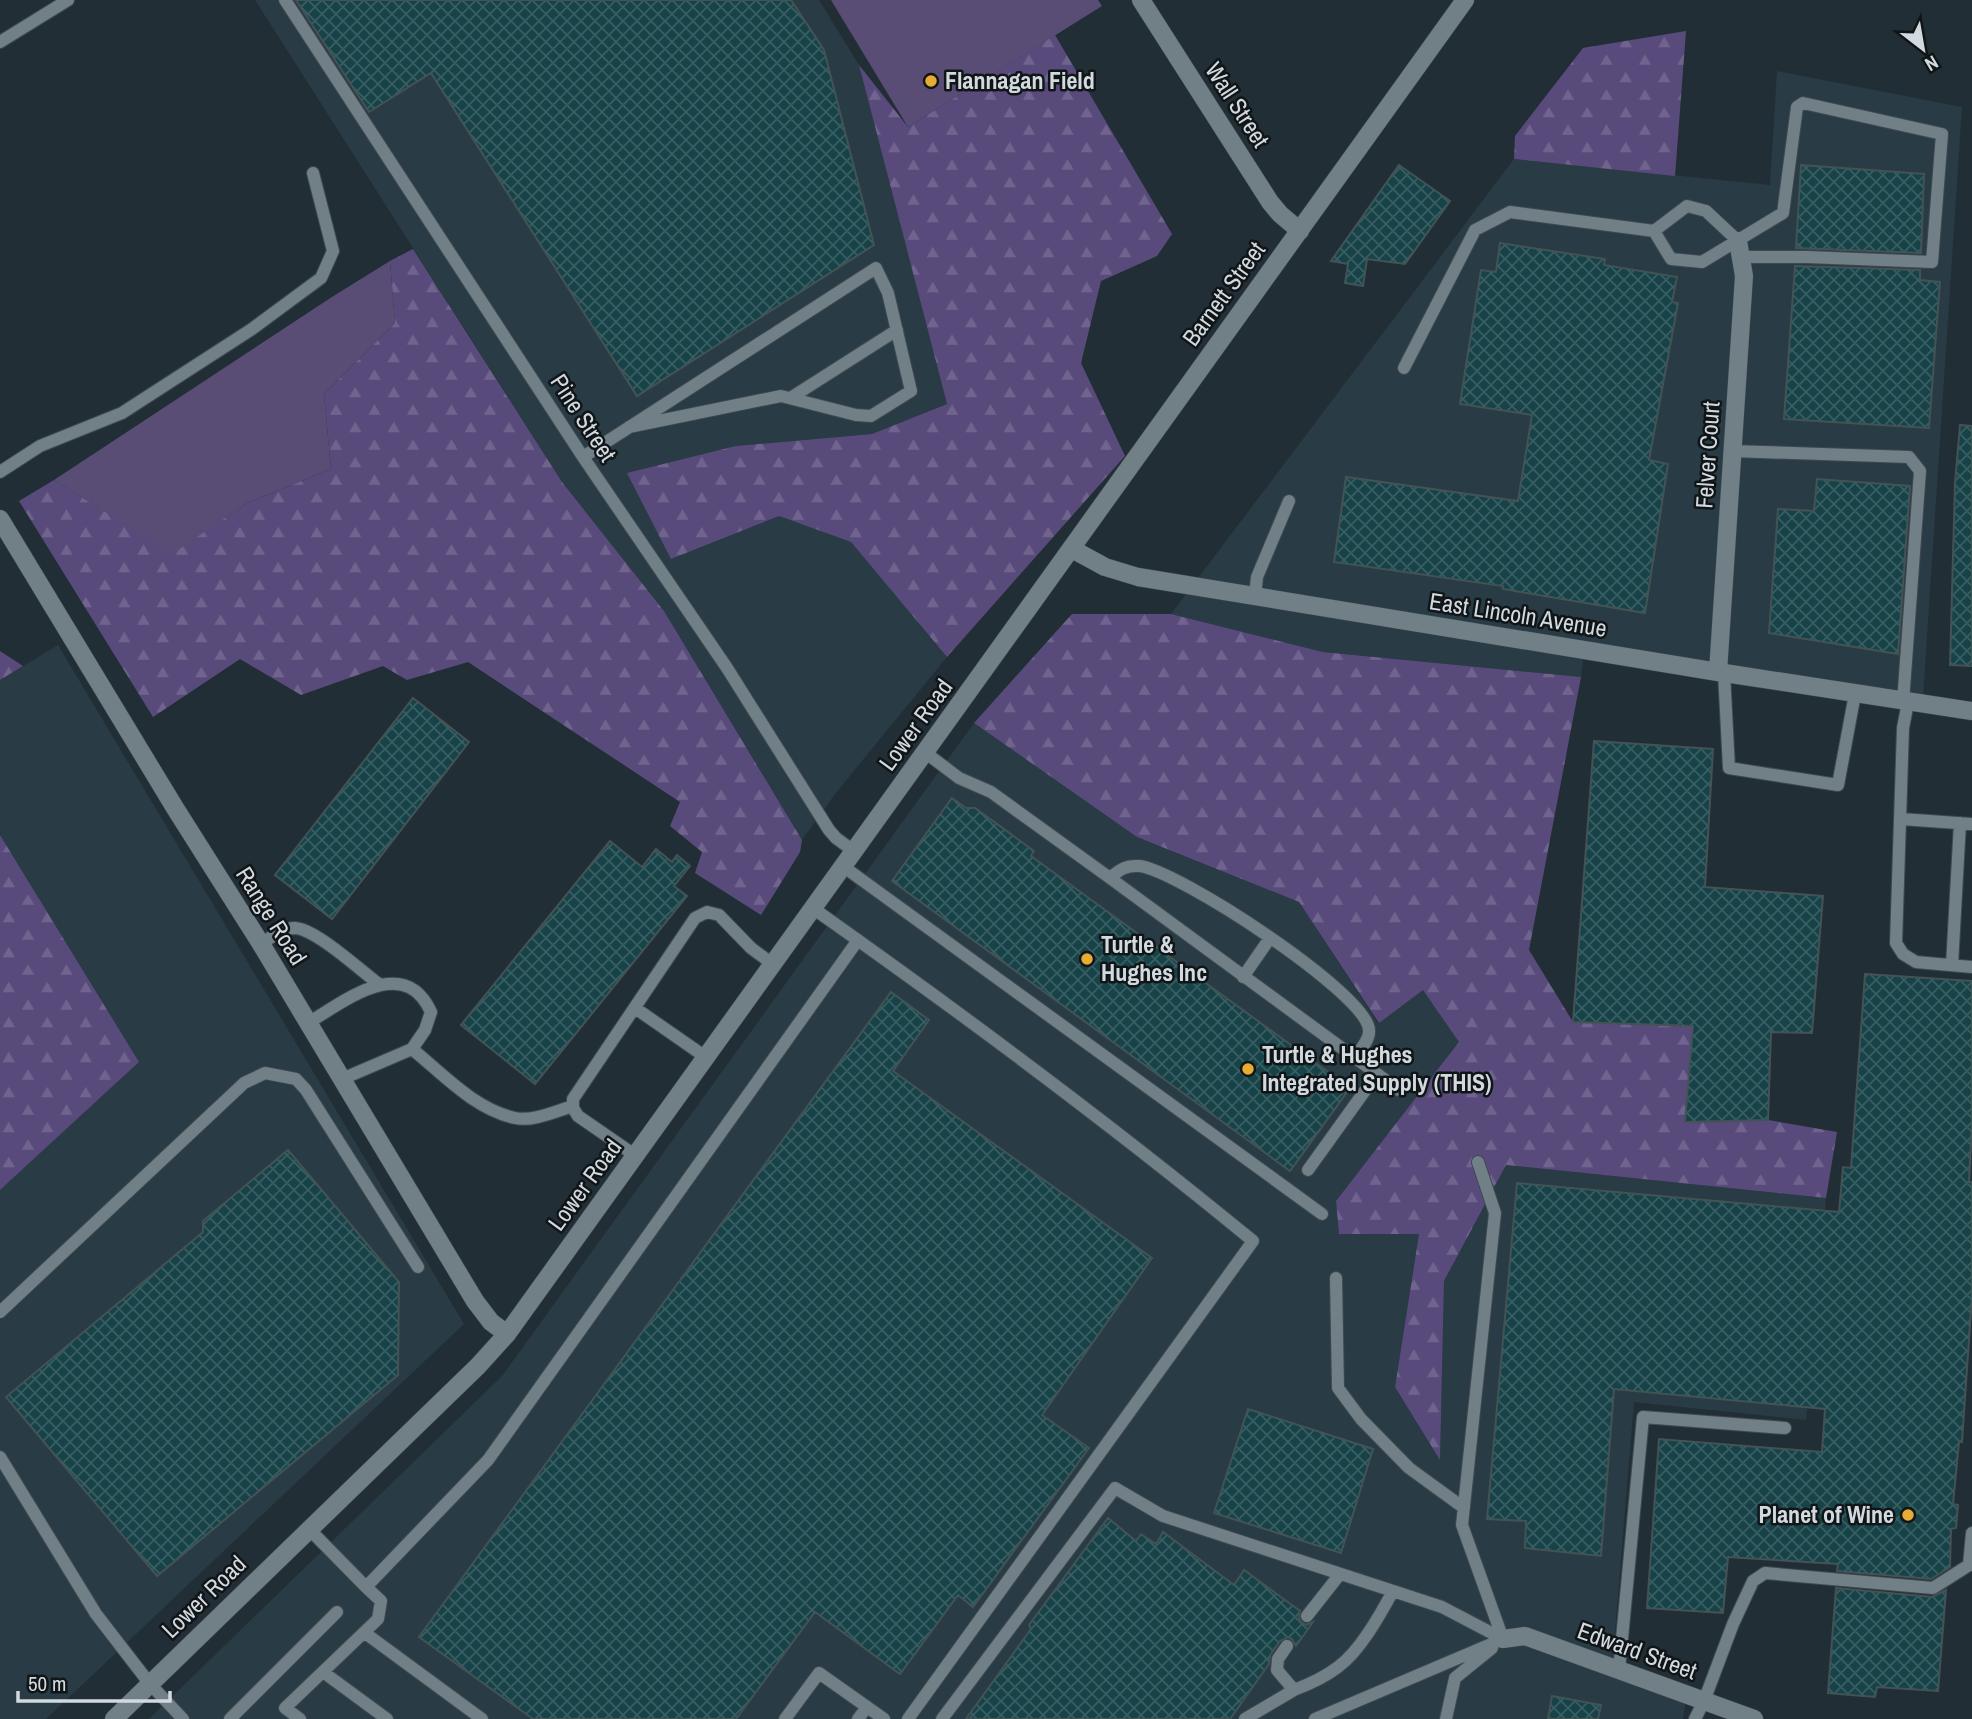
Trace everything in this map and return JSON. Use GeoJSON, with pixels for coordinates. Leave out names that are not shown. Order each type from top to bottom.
{"type":"FeatureCollection","features":[{"type":"Feature","properties":{"kind":"street","name":"Wall Street"},"geometry":{"type":"LineString","coordinates":[[1141,0],[1270,201],[1290,224],[1300,230]]}},
{"type":"Feature","properties":{"kind":"street","name":"Barnett Street"},"geometry":{"type":"LineString","coordinates":[[1023,617],[1465,0]]}},
{"type":"Feature","properties":{"kind":"street","name":"Felver Court"},"geometry":{"type":"LineString","coordinates":[[1721,673],[1744,276],[1739,249]]}},
{"type":"Feature","properties":{"kind":"street","name":"Range Road"},"geometry":{"type":"LineString","coordinates":[[0,519],[180,817],[261,944],[475,1301],[491,1322],[507,1334]]}},
{"type":"Feature","properties":{"kind":"street","name":"East Lincoln Avenue"},"geometry":{"type":"LineString","coordinates":[[1072,549],[1105,567],[1138,577],[1968,712]]}},
{"type":"Feature","properties":{"kind":"street","name":"Lower Road"},"geometry":{"type":"LineString","coordinates":[[114,1719],[478,1366],[507,1334],[1023,617]]}},
{"type":"Feature","properties":{"kind":"street","name":"Edward Street"},"geometry":{"type":"LineString","coordinates":[[1503,1639],[1525,1636],[1754,1719]]}},
{"type":"Feature","properties":{"kind":"lane"},"geometry":{"type":"LineString","coordinates":[[0,42],[68,0]]}},
{"type":"Feature","properties":{"kind":"lane","name":"Pine Street"},"geometry":{"type":"LineString","coordinates":[[285,0],[583,457],[727,668],[849,860],[1322,1214]]}},
{"type":"Feature","properties":{"kind":"lane"},"geometry":{"type":"LineString","coordinates":[[1404,368],[1475,230],[1510,212],[1654,231],[1687,206],[1706,211],[1739,249],[1807,257],[1932,262],[1942,134],[1803,103],[1797,107],[1783,212],[1739,249],[1702,262],[1671,259],[1654,231]]}},
{"type":"Feature","properties":{"kind":"lane"},"geometry":{"type":"LineString","coordinates":[[0,472],[40,446],[122,413],[252,329],[321,278],[333,251],[313,173]]}},
{"type":"Feature","properties":{"kind":"lane"},"geometry":{"type":"LineString","coordinates":[[583,457],[629,427],[876,268],[888,293],[911,391],[878,413],[863,416],[792,397],[771,398],[629,427]]}},
{"type":"Feature","properties":{"kind":"lane"},"geometry":{"type":"LineString","coordinates":[[792,397],[897,330]]}},
{"type":"Feature","properties":{"kind":"lane"},"geometry":{"type":"LineString","coordinates":[[1732,451],[1909,457],[1920,471],[1903,727],[1896,943],[1903,954],[1916,962],[1972,967]]}},
{"type":"Feature","properties":{"kind":"lane"},"geometry":{"type":"LineString","coordinates":[[1255,596],[1257,578],[1289,501]]}},
{"type":"Feature","properties":{"kind":"lane"},"geometry":{"type":"LineString","coordinates":[[1721,673],[1730,768],[1838,785],[1855,694]]}},
{"type":"Feature","properties":{"kind":"lane"},"geometry":{"type":"LineString","coordinates":[[926,753],[959,778],[991,793],[1399,1090]]}},
{"type":"Feature","properties":{"kind":"lane"},"geometry":{"type":"LineString","coordinates":[[1901,819],[1966,824],[1952,965]]}},
{"type":"Feature","properties":{"kind":"lane"},"geometry":{"type":"LineString","coordinates":[[1110,878],[1119,869],[1129,866],[1163,873],[1248,922],[1330,982],[1368,1024],[1369,1035],[1354,1058]]}},
{"type":"Feature","properties":{"kind":"lane"},"geometry":{"type":"LineString","coordinates":[[814,909],[1025,1061],[1162,1166],[1253,1241],[908,1719]]}},
{"type":"Feature","properties":{"kind":"lane"},"geometry":{"type":"LineString","coordinates":[[636,1156],[578,1116],[573,1099],[695,918],[707,912],[719,915],[751,948],[774,965]]}},
{"type":"Feature","properties":{"kind":"lane"},"geometry":{"type":"LineString","coordinates":[[261,944],[278,933],[293,928],[310,932],[380,985]]}},
{"type":"Feature","properties":{"kind":"lane"},"geometry":{"type":"LineString","coordinates":[[1243,976],[1270,938]]}},
{"type":"Feature","properties":{"kind":"lane"},"geometry":{"type":"LineString","coordinates":[[366,1587],[488,1460],[858,940]]}},
{"type":"Feature","properties":{"kind":"lane"},"geometry":{"type":"LineString","coordinates":[[308,1023],[365,989],[380,985],[392,983],[412,987],[425,1000],[431,1012],[425,1030],[412,1049],[342,1079]]}},
{"type":"Feature","properties":{"kind":"lane"},"geometry":{"type":"LineString","coordinates":[[635,1008],[707,1058]]}},
{"type":"Feature","properties":{"kind":"lane"},"geometry":{"type":"LineString","coordinates":[[412,1049],[475,1101],[516,1119],[542,1116],[573,1106]]}},
{"type":"Feature","properties":{"kind":"lane"},"geometry":{"type":"LineString","coordinates":[[0,1312],[244,1083],[265,1073],[296,1079],[306,1090],[418,1267]]}},
{"type":"Feature","properties":{"kind":"lane"},"geometry":{"type":"LineString","coordinates":[[1308,1170],[1377,1074]]}},
{"type":"Feature","properties":{"kind":"lane"},"geometry":{"type":"LineString","coordinates":[[1478,1162],[1495,1213],[1462,1525],[1503,1639]]}},
{"type":"Feature","properties":{"kind":"lane"},"geometry":{"type":"LineString","coordinates":[[1336,1278],[1338,1388],[1362,1419],[1409,1468],[1464,1508]]}},
{"type":"Feature","properties":{"kind":"lane"},"geometry":{"type":"LineString","coordinates":[[1619,1670],[1643,1417],[1785,1428]]}},
{"type":"Feature","properties":{"kind":"lane"},"geometry":{"type":"LineString","coordinates":[[0,1457],[96,1614],[150,1684],[183,1719]]}},
{"type":"Feature","properties":{"kind":"lane"},"geometry":{"type":"LineString","coordinates":[[942,1719],[1115,1489],[1163,1516],[1442,1607],[1503,1639]]}},
{"type":"Feature","properties":{"kind":"lane"},"geometry":{"type":"LineString","coordinates":[[300,1719],[285,1708],[378,1619],[381,1601],[309,1529]]}},
{"type":"Feature","properties":{"kind":"lane"},"geometry":{"type":"LineString","coordinates":[[1695,1719],[1753,1581],[1765,1573],[1933,1588],[1970,1565],[1972,1532]]}},
{"type":"Feature","properties":{"kind":"lane"},"geometry":{"type":"LineString","coordinates":[[1307,1616],[1340,1574]]}},
{"type":"Feature","properties":{"kind":"lane"},"geometry":{"type":"LineString","coordinates":[[1245,1719],[1341,1665],[1375,1624],[1393,1591]]}},
{"type":"Feature","properties":{"kind":"lane"},"geometry":{"type":"LineString","coordinates":[[230,1719],[337,1612]]}},
{"type":"Feature","properties":{"kind":"lane"},"geometry":{"type":"LineString","coordinates":[[365,1633],[482,1719]]}},
{"type":"Feature","properties":{"kind":"lane"},"geometry":{"type":"LineString","coordinates":[[1315,1719],[1503,1639]]}},
{"type":"Feature","properties":{"kind":"lane"},"geometry":{"type":"LineString","coordinates":[[1447,1719],[1455,1678],[1503,1639]]}},
{"type":"Feature","properties":{"kind":"lane"},"geometry":{"type":"LineString","coordinates":[[1287,1646],[1278,1659],[1277,1670],[1294,1690]]}},
{"type":"Feature","properties":{"kind":"lane"},"geometry":{"type":"LineString","coordinates":[[323,1672],[387,1719]]}},
{"type":"Feature","properties":{"kind":"lane"},"geometry":{"type":"LineString","coordinates":[[785,1719],[818,1673],[884,1719]]}},
{"type":"Feature","properties":{"kind":"lane"},"geometry":{"type":"LineString","coordinates":[[858,1719],[867,1707]]}},
{"type":"Feature","properties":{"kind":"shaded area"},"geometry":{"type":"Polygon","coordinates":[[[255,0],[819,0],[859,65],[947,404],[872,434],[736,446],[671,559],[779,516],[851,542],[947,657],[835,794],[802,840],[664,611],[562,482],[255,0]]]}},
{"type":"Feature","properties":{"kind":"shaded area","name":"Flannagan Field"},"geometry":{"type":"Polygon","coordinates":[[[831,0],[1098,0],[1102,6],[908,127],[831,0]]]}},
{"type":"Feature","properties":{"kind":"shaded area"},"geometry":{"type":"Polygon","coordinates":[[[1777,71],[1962,107],[1922,713],[1584,654],[1581,677],[1323,652],[1171,614],[1514,159],[1770,185],[1777,71]]]}},
{"type":"Feature","properties":{"kind":"shaded area"},"geometry":{"type":"Polygon","coordinates":[[[390,261],[395,323],[324,394],[331,469],[247,503],[172,555],[54,480],[335,295],[390,261]]]}},
{"type":"Feature","properties":{"kind":"shaded area"},"geometry":{"type":"Polygon","coordinates":[[[58,645],[464,1324],[46,1719],[0,1719],[0,1190],[139,1062],[0,835],[0,680],[58,645]]]}},
{"type":"Feature","properties":{"kind":"shaded area"},"geometry":{"type":"Polygon","coordinates":[[[974,723],[1137,837],[1299,902],[1378,1023],[1423,989],[1460,1042],[1336,1201],[1339,1234],[1419,1234],[1395,1387],[1440,1459],[1444,1281],[1506,1165],[1826,1198],[1806,1420],[1634,1402],[1612,1668],[1686,1699],[1683,1719],[149,1719],[502,1376],[974,723]]]}},
{"type":"Feature","properties":{"kind":"green space"},"geometry":{"type":"Polygon","coordinates":[[[1686,31],[1675,176],[1514,159],[1515,136],[1583,48],[1686,31]]]}},
{"type":"Feature","properties":{"kind":"green space"},"geometry":{"type":"Polygon","coordinates":[[[1055,35],[1172,234],[1157,256],[1101,281],[1081,363],[1125,456],[947,657],[851,542],[779,516],[671,559],[627,473],[736,446],[872,434],[947,404],[859,65],[908,127],[1055,35]]]}},
{"type":"Feature","properties":{"kind":"green space"},"geometry":{"type":"Polygon","coordinates":[[[413,249],[562,482],[664,611],[802,840],[800,852],[761,915],[695,873],[702,852],[670,826],[680,802],[468,662],[407,680],[383,666],[301,695],[240,659],[153,717],[19,501],[54,480],[172,554],[247,503],[331,469],[324,394],[395,323],[390,261],[413,249]]]}},
{"type":"Feature","properties":{"kind":"green space"},"geometry":{"type":"Polygon","coordinates":[[[1072,614],[1171,614],[1323,652],[1581,677],[1529,950],[1573,1022],[1693,1026],[1685,1122],[1768,1120],[1837,1132],[1826,1198],[1506,1165],[1444,1281],[1440,1460],[1395,1387],[1419,1234],[1339,1234],[1336,1201],[1459,1042],[1423,990],[1379,1023],[1299,902],[1137,837],[974,723],[1072,614]]]}},
{"type":"Feature","properties":{"kind":"green space"},"geometry":{"type":"Polygon","coordinates":[[[0,651],[23,666],[0,680],[0,651]]]}},
{"type":"Feature","properties":{"kind":"green space"},"geometry":{"type":"Polygon","coordinates":[[[0,835],[139,1062],[0,1190],[0,835]]]}},
{"type":"Feature","properties":{"kind":"building"},"geometry":{"type":"Polygon","coordinates":[[[296,0],[791,0],[824,50],[874,245],[637,396],[431,73],[369,112],[296,0]]]}},
{"type":"Feature","properties":{"kind":"building"},"geometry":{"type":"Polygon","coordinates":[[[1399,165],[1450,201],[1405,264],[1367,259],[1363,286],[1345,283],[1348,264],[1331,261],[1399,165]]]}},
{"type":"Feature","properties":{"kind":"building"},"geometry":{"type":"Polygon","coordinates":[[[1801,165],[1924,174],[1921,253],[1796,248],[1801,165]]]}},
{"type":"Feature","properties":{"kind":"building"},"geometry":{"type":"Polygon","coordinates":[[[1500,243],[1605,259],[1604,265],[1677,277],[1672,302],[1678,303],[1649,460],[1668,464],[1645,613],[1503,589],[1503,586],[1334,562],[1346,477],[1518,501],[1532,415],[1460,404],[1481,270],[1496,272],[1500,243]]]}},
{"type":"Feature","properties":{"kind":"building"},"geometry":{"type":"Polygon","coordinates":[[[1795,266],[1920,270],[1920,280],[1940,282],[1929,428],[1784,419],[1795,266]]]}},
{"type":"Feature","properties":{"kind":"building"},"geometry":{"type":"Polygon","coordinates":[[[1960,425],[1972,426],[1972,666],[1950,665],[1955,483],[1960,425]]]}},
{"type":"Feature","properties":{"kind":"building"},"geometry":{"type":"Polygon","coordinates":[[[1817,479],[1910,486],[1898,654],[1769,633],[1778,509],[1814,511],[1817,479]]]}},
{"type":"Feature","properties":{"kind":"building"},"geometry":{"type":"Polygon","coordinates":[[[413,698],[469,742],[332,919],[275,875],[413,698]]]}},
{"type":"Feature","properties":{"kind":"building"},"geometry":{"type":"Polygon","coordinates":[[[1594,741],[1713,749],[1705,887],[1823,896],[1812,1033],[1771,1032],[1768,1120],[1685,1122],[1693,1026],[1573,1022],[1594,741]]]}},
{"type":"Feature","properties":{"kind":"building"},"geometry":{"type":"Polygon","coordinates":[[[952,798],[966,808],[975,808],[1034,851],[1031,856],[1350,1088],[1290,1171],[892,881],[952,798]]]}},
{"type":"Feature","properties":{"kind":"building"},"geometry":{"type":"Polygon","coordinates":[[[610,841],[642,867],[656,849],[672,862],[677,855],[690,866],[674,886],[687,896],[535,1084],[461,1025],[610,841]]]}},
{"type":"Feature","properties":{"kind":"building"},"geometry":{"type":"Polygon","coordinates":[[[1865,974],[1972,981],[1972,1125],[1969,1182],[1972,1182],[1972,1295],[1962,1442],[1959,1442],[1953,1504],[1958,1505],[1956,1528],[1951,1529],[1950,1567],[1931,1579],[1837,1571],[1838,1564],[1728,1557],[1723,1613],[1647,1608],[1659,1439],[1822,1452],[1825,1409],[1614,1389],[1601,1556],[1525,1548],[1526,1521],[1487,1519],[1517,1183],[1839,1212],[1843,1167],[1851,1168],[1865,974]]]}},
{"type":"Feature","properties":{"kind":"building"},"geometry":{"type":"Polygon","coordinates":[[[891,992],[929,1020],[893,1071],[1152,1258],[1042,1415],[1089,1448],[973,1607],[958,1595],[900,1674],[815,1612],[736,1719],[533,1719],[419,1637],[891,992]]]}},
{"type":"Feature","properties":{"kind":"building"},"geometry":{"type":"Polygon","coordinates":[[[288,1150],[399,1282],[398,1375],[157,1576],[6,1397],[203,1232],[203,1221],[288,1150]]]}},
{"type":"Feature","properties":{"kind":"building"},"geometry":{"type":"Polygon","coordinates":[[[1248,1409],[1373,1449],[1341,1553],[1214,1513],[1248,1409]]]}},
{"type":"Feature","properties":{"kind":"building"},"geometry":{"type":"Polygon","coordinates":[[[1108,1518],[1136,1541],[1141,1534],[1156,1544],[1163,1532],[1234,1585],[1244,1570],[1300,1611],[1299,1619],[1302,1623],[1306,1625],[1313,1622],[1296,1646],[1288,1637],[1280,1641],[1270,1655],[1269,1664],[1230,1719],[966,1719],[1031,1629],[1029,1625],[1108,1518]]]}},
{"type":"Feature","properties":{"kind":"building"},"geometry":{"type":"Polygon","coordinates":[[[1836,1588],[1932,1597],[1946,1590],[1938,1691],[1877,1687],[1875,1697],[1828,1693],[1836,1588]]]}},
{"type":"Feature","properties":{"kind":"building"},"geometry":{"type":"Polygon","coordinates":[[[1552,1696],[1601,1705],[1598,1719],[1548,1719],[1552,1696]]]}},
{"type":"Feature","properties":{"kind":"place","name":"Flannagan Field"},"geometry":{"type":"Point","coordinates":[931,81]}},
{"type":"Feature","properties":{"kind":"place","name":"Turtle & Hughes Inc"},"geometry":{"type":"Point","coordinates":[1087,959]}},
{"type":"Feature","properties":{"kind":"place","name":"Turtle & Hughes Integrated Supply (THIS)"},"geometry":{"type":"Point","coordinates":[1248,1069]}},
{"type":"Feature","properties":{"kind":"place","name":"Planet of Wine"},"geometry":{"type":"Point","coordinates":[1908,1515]}}]}
